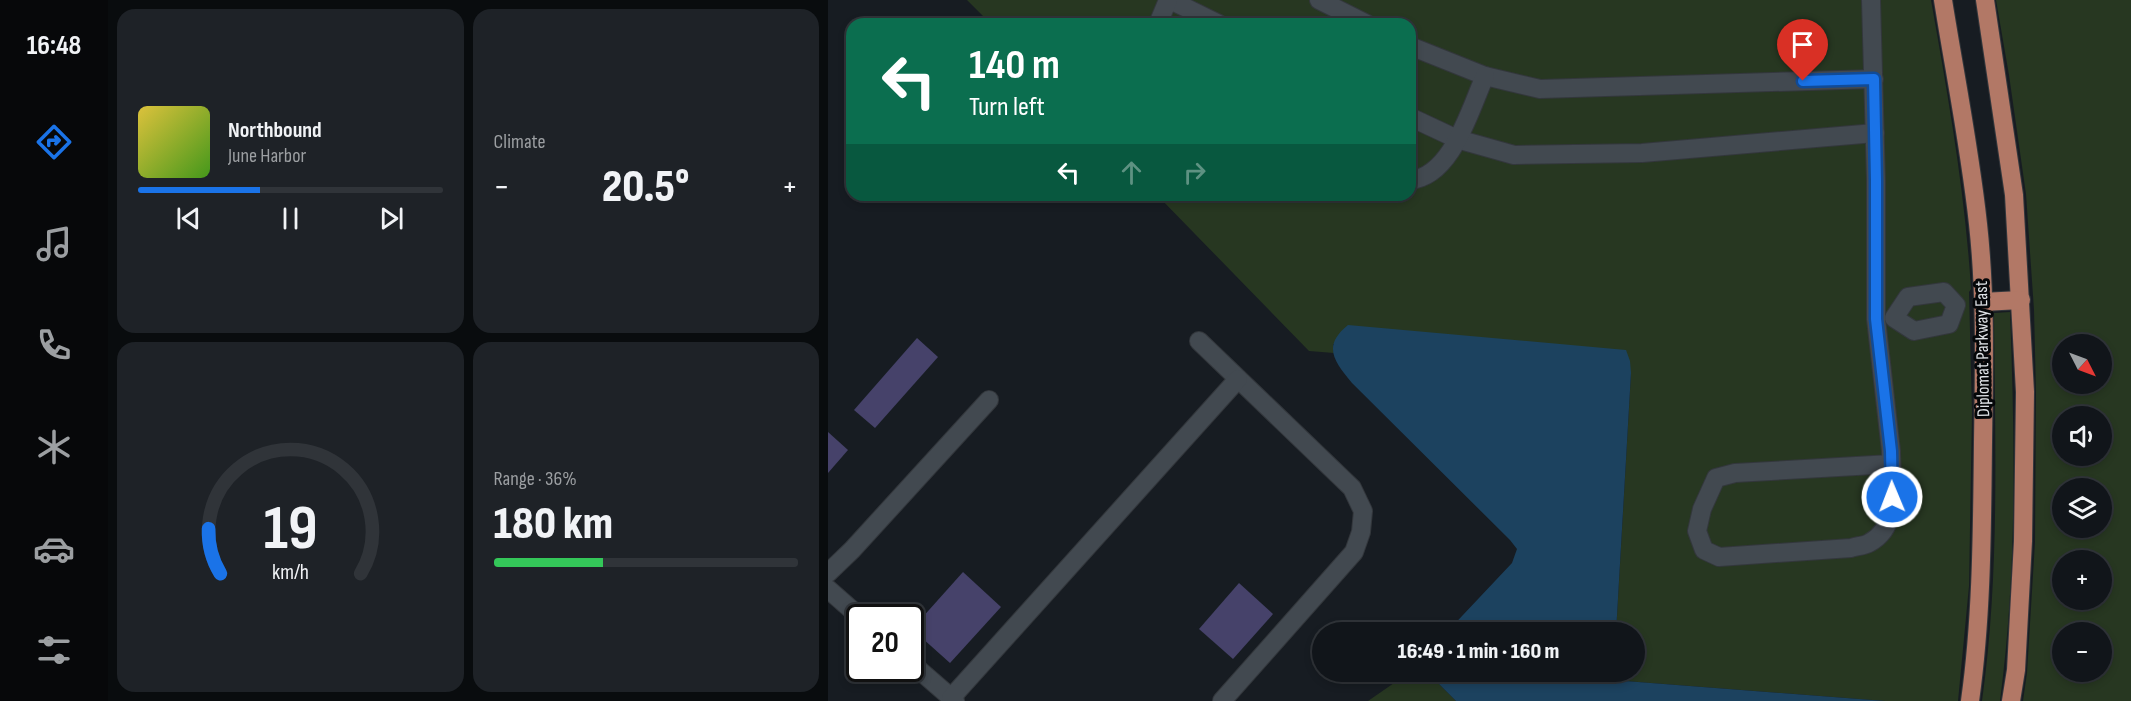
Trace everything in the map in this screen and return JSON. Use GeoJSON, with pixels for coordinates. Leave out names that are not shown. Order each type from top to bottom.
{"type":"FeatureCollection","features":[{"type":"Feature","properties":{"kind":"main road","name":"Diplomat Parkway East"},"geometry":{"type":"LineString","coordinates":[[1943,0],[1970,163],[1978,226],[1982,302],[1980,588],[1970,701]]}},
{"type":"Feature","properties":{"kind":"main road"},"geometry":{"type":"LineString","coordinates":[[1984,0],[2014,195],[2025,392],[2023,541],[2016,670],[2011,701]]}},
{"type":"Feature","properties":{"kind":"main road"},"geometry":{"type":"LineString","coordinates":[[1982,302],[2021,300]]}},
{"type":"Feature","properties":{"kind":"lane"},"geometry":{"type":"LineString","coordinates":[[1161,18],[1169,0],[1206,18]]}},
{"type":"Feature","properties":{"kind":"lane"},"geometry":{"type":"LineString","coordinates":[[1319,0],[1355,18]]}},
{"type":"Feature","properties":{"kind":"lane"},"geometry":{"type":"LineString","coordinates":[[1871,0],[1875,134],[1885,318],[1891,464],[1892,513],[1884,531],[1869,543],[1851,548],[1719,557],[1704,550],[1697,531],[1702,509],[1716,478],[1735,473],[1891,464]]}},
{"type":"Feature","properties":{"kind":"lane"},"geometry":{"type":"LineString","coordinates":[[1416,48],[1485,76],[1540,88],[1874,79]]}},
{"type":"Feature","properties":{"kind":"lane"},"geometry":{"type":"LineString","coordinates":[[1416,179],[1436,169],[1452,150],[1485,76]]}},
{"type":"Feature","properties":{"kind":"lane"},"geometry":{"type":"LineString","coordinates":[[1416,120],[1457,139],[1514,155],[1642,153],[1875,134]]}},
{"type":"Feature","properties":{"kind":"lane"},"geometry":{"type":"LineString","coordinates":[[1885,318],[1908,297],[1944,292],[1956,305]]}},
{"type":"Feature","properties":{"kind":"lane"},"geometry":{"type":"LineString","coordinates":[[1956,305],[1982,302]]}},
{"type":"Feature","properties":{"kind":"lane"},"geometry":{"type":"LineString","coordinates":[[1885,318],[1914,331],[1937,327],[1949,324],[1956,305]]}},
{"type":"Feature","properties":{"kind":"lane"},"geometry":{"type":"LineString","coordinates":[[1199,341],[1352,488],[1363,511],[1362,532],[1354,552],[1222,701]]}},
{"type":"Feature","properties":{"kind":"lane"},"geometry":{"type":"LineString","coordinates":[[924,674],[953,699],[1238,379]]}},
{"type":"Feature","properties":{"kind":"lane"},"geometry":{"type":"LineString","coordinates":[[828,573],[852,550],[989,400]]}},
{"type":"Feature","properties":{"kind":"lane"},"geometry":{"type":"LineString","coordinates":[[828,589],[846,605]]}},
{"type":"Feature","properties":{"kind":"green space"},"geometry":{"type":"Polygon","coordinates":[[[967,0],[1931,0],[1960,180],[1971,289],[1969,292],[1972,412],[1969,586],[1958,701],[1885,701],[1638,682],[1645,682],[1645,622],[1617,622],[1631,373],[1333,344],[1334,353],[1309,351],[1163,201],[1416,201],[1416,18],[985,18],[967,0]]]}},
{"type":"Feature","properties":{"kind":"green space"},"geometry":{"type":"Polygon","coordinates":[[[1996,0],[2131,0],[2131,701],[2023,701],[2027,673],[2035,542],[2036,393],[2034,310],[2026,194],[1996,0]]]}},
{"type":"Feature","properties":{"kind":"green space"},"geometry":{"type":"Polygon","coordinates":[[[2010,312],[2014,458],[2012,556],[2006,653],[2000,701],[1982,701],[1992,605],[1994,556],[1994,313],[2010,312]]]}},
{"type":"Feature","properties":{"kind":"green space"},"geometry":{"type":"Polygon","coordinates":[[[1396,682],[1437,682],[1456,701],[1368,701],[1396,682]]]}},
{"type":"Feature","properties":{"kind":"water"},"geometry":{"type":"Polygon","coordinates":[[[1348,325],[1626,350],[1631,373],[1617,622],[1456,622],[1512,563],[1517,549],[1352,383],[1340,368],[1333,354],[1335,340],[1348,325]]]}},
{"type":"Feature","properties":{"kind":"water"},"geometry":{"type":"Polygon","coordinates":[[[1437,682],[1638,682],[1885,701],[1456,701],[1437,682]]]}},
{"type":"Feature","properties":{"kind":"building"},"geometry":{"type":"Polygon","coordinates":[[[917,338],[938,357],[875,428],[854,410],[917,338]]]}},
{"type":"Feature","properties":{"kind":"building"},"geometry":{"type":"Polygon","coordinates":[[[828,432],[848,450],[828,473],[828,432]]]}},
{"type":"Feature","properties":{"kind":"building"},"geometry":{"type":"Polygon","coordinates":[[[963,572],[1001,607],[950,663],[924,640],[924,616],[963,572]]]}},
{"type":"Feature","properties":{"kind":"building"},"geometry":{"type":"Polygon","coordinates":[[[1239,583],[1273,614],[1233,659],[1199,629],[1239,583]]]}},
{"type":"Feature","properties":{"kind":"route"},"geometry":{"type":"LineString","coordinates":[[1803,81],[1874,79],[1876,319],[1891,451],[1892,497]]}}]}
